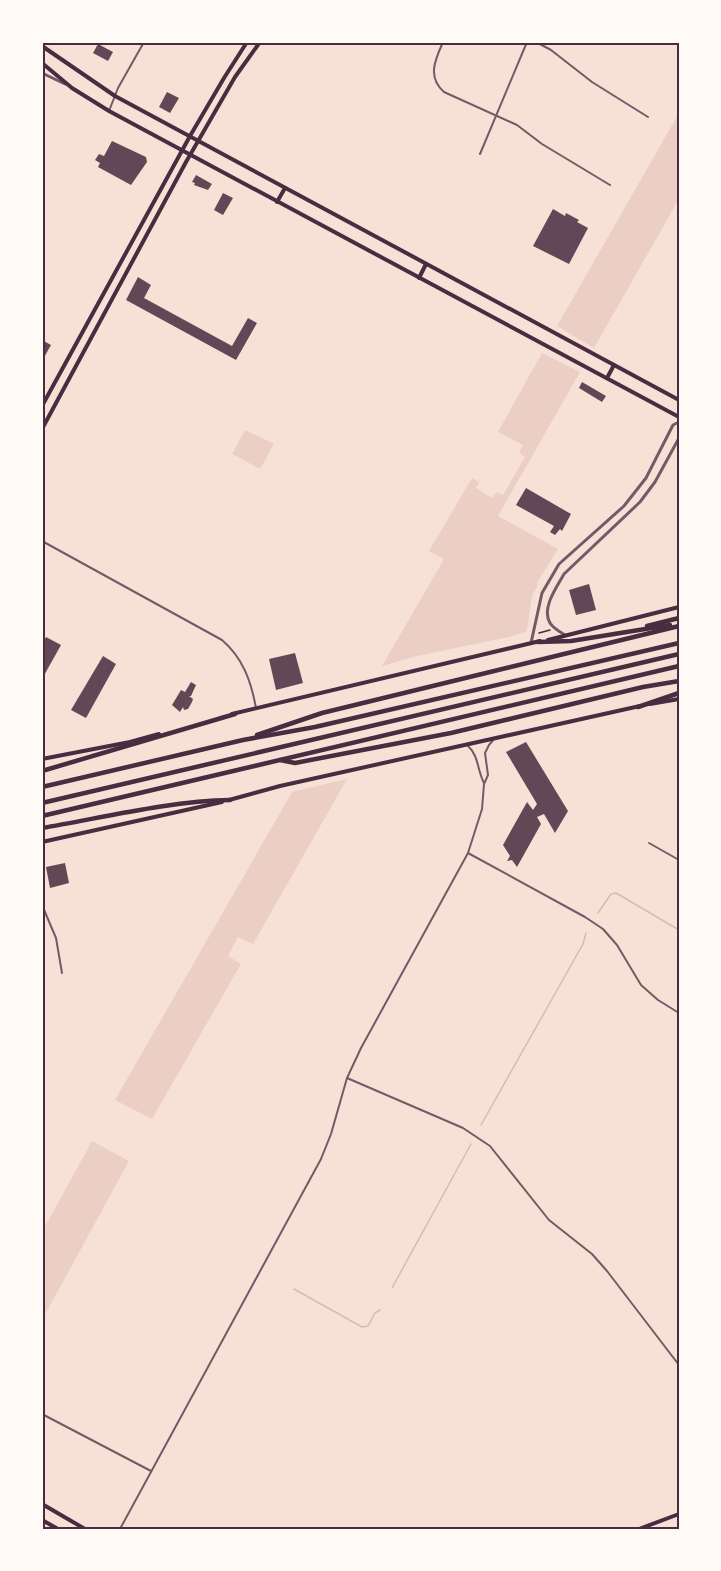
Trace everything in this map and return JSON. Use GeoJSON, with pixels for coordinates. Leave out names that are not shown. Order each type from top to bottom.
{"type":"FeatureCollection","features":[{"type":"Feature","properties":{"kind":"highway"},"geometry":{"type":"LineString","coordinates":[[538,642],[571,641],[679,618]]}},
{"type":"Feature","properties":{"kind":"highway"},"geometry":{"type":"LineString","coordinates":[[626,631],[679,625]]}},
{"type":"Feature","properties":{"kind":"highway"},"geometry":{"type":"LineString","coordinates":[[243,740],[322,713],[679,625]]}},
{"type":"Feature","properties":{"kind":"highway"},"geometry":{"type":"LineString","coordinates":[[42,787],[679,643]]}},
{"type":"Feature","properties":{"kind":"highway"},"geometry":{"type":"LineString","coordinates":[[42,803],[679,654]]}},
{"type":"Feature","properties":{"kind":"highway"},"geometry":{"type":"LineString","coordinates":[[42,816],[679,666]]}},
{"type":"Feature","properties":{"kind":"highway"},"geometry":{"type":"LineString","coordinates":[[277,759],[295,763],[412,741],[643,687],[679,681]]}},
{"type":"Feature","properties":{"kind":"highway"},"geometry":{"type":"LineString","coordinates":[[638,707],[679,693]]}},
{"type":"Feature","properties":{"kind":"highway"},"geometry":{"type":"LineString","coordinates":[[42,771],[235,714]]}},
{"type":"Feature","properties":{"kind":"highway"},"geometry":{"type":"LineString","coordinates":[[42,828],[180,804],[230,800]]}},
{"type":"Feature","properties":{"kind":"main road"},"geometry":{"type":"LineString","coordinates":[[42,406],[182,150],[248,42]]}},
{"type":"Feature","properties":{"kind":"main road"},"geometry":{"type":"LineString","coordinates":[[42,429],[198,141],[235,77],[260,42]]}},
{"type":"Feature","properties":{"kind":"main road"},"geometry":{"type":"LineString","coordinates":[[42,46],[115,96],[679,400]]}},
{"type":"Feature","properties":{"kind":"main road"},"geometry":{"type":"LineString","coordinates":[[242,50],[250,55]]}},
{"type":"Feature","properties":{"kind":"main road"},"geometry":{"type":"LineString","coordinates":[[42,63],[72,88],[109,111],[607,378],[679,419]]}},
{"type":"Feature","properties":{"kind":"main road"},"geometry":{"type":"LineString","coordinates":[[277,202],[285,188]]}},
{"type":"Feature","properties":{"kind":"main road"},"geometry":{"type":"LineString","coordinates":[[419,278],[426,264]]}},
{"type":"Feature","properties":{"kind":"main road"},"geometry":{"type":"LineString","coordinates":[[607,378],[614,365]]}},
{"type":"Feature","properties":{"kind":"main road"},"geometry":{"type":"LineString","coordinates":[[60,372],[70,378]]}},
{"type":"Feature","properties":{"kind":"main road"},"geometry":{"type":"LineString","coordinates":[[42,759],[130,742],[256,708],[679,608]]}},
{"type":"Feature","properties":{"kind":"main road"},"geometry":{"type":"LineString","coordinates":[[42,842],[496,737],[679,699]]}},
{"type":"Feature","properties":{"kind":"main road"},"geometry":{"type":"LineString","coordinates":[[42,1504],[85,1529]]}},
{"type":"Feature","properties":{"kind":"main road"},"geometry":{"type":"LineString","coordinates":[[639,1529],[679,1514]]}},
{"type":"Feature","properties":{"kind":"main road"},"geometry":{"type":"LineString","coordinates":[[42,1520],[58,1529]]}},
{"type":"Feature","properties":{"kind":"street"},"geometry":{"type":"LineString","coordinates":[[109,111],[144,42]]}},
{"type":"Feature","properties":{"kind":"street"},"geometry":{"type":"LineString","coordinates":[[443,42],[434,68],[436,84],[444,92],[517,125],[542,144],[610,185]]}},
{"type":"Feature","properties":{"kind":"street"},"geometry":{"type":"LineString","coordinates":[[480,154],[528,42]]}},
{"type":"Feature","properties":{"kind":"street"},"geometry":{"type":"LineString","coordinates":[[536,42],[551,50],[592,82],[648,117]]}},
{"type":"Feature","properties":{"kind":"street"},"geometry":{"type":"LineString","coordinates":[[42,73],[72,88]]}},
{"type":"Feature","properties":{"kind":"street"},"geometry":{"type":"LineString","coordinates":[[530,644],[542,594],[559,564],[624,506],[646,478],[673,425],[679,419]]}},
{"type":"Feature","properties":{"kind":"street"},"geometry":{"type":"LineString","coordinates":[[567,636],[550,623],[547,613],[551,597],[564,574],[640,502],[655,482],[679,438]]}},
{"type":"Feature","properties":{"kind":"street"},"geometry":{"type":"LineString","coordinates":[[42,541],[222,640],[231,648],[247,672],[256,708]]}},
{"type":"Feature","properties":{"kind":"street"},"geometry":{"type":"LineString","coordinates":[[120,1529],[321,1159],[331,1134],[347,1078],[414,949],[468,853],[482,809],[484,784],[488,775],[485,753],[496,737]]}},
{"type":"Feature","properties":{"kind":"street"},"geometry":{"type":"LineString","coordinates":[[466,744],[475,752],[484,784]]}},
{"type":"Feature","properties":{"kind":"street"},"geometry":{"type":"LineString","coordinates":[[649,843],[679,860]]}},
{"type":"Feature","properties":{"kind":"street"},"geometry":{"type":"LineString","coordinates":[[468,853],[603,929],[617,945],[641,985],[658,1000],[679,1013]]}},
{"type":"Feature","properties":{"kind":"street"},"geometry":{"type":"LineString","coordinates":[[42,905],[56,938],[62,973]]}},
{"type":"Feature","properties":{"kind":"street"},"geometry":{"type":"LineString","coordinates":[[347,1078],[463,1128],[489,1146],[549,1220],[592,1254],[607,1271],[679,1365]]}},
{"type":"Feature","properties":{"kind":"street"},"geometry":{"type":"LineString","coordinates":[[42,1414],[151,1472]]}},
{"type":"Feature","properties":{"kind":"path"},"geometry":{"type":"LineString","coordinates":[[539,633],[551,630]]}},
{"type":"Feature","properties":{"kind":"shaded area"},"geometry":{"type":"Polygon","coordinates":[[[679,113],[679,199],[594,348],[557,326],[679,113]]]}},
{"type":"Feature","properties":{"kind":"shaded area"},"geometry":{"type":"Polygon","coordinates":[[[542,353],[580,372],[498,516],[558,549],[537,583],[532,596],[527,631],[382,666],[444,559],[429,551],[472,478],[479,482],[476,488],[492,498],[497,492],[503,495],[525,457],[519,453],[523,445],[498,432],[542,353]]]}},
{"type":"Feature","properties":{"kind":"shaded area"},"geometry":{"type":"Polygon","coordinates":[[[245,430],[274,444],[260,469],[232,454],[245,430]]]}},
{"type":"Feature","properties":{"kind":"shaded area"},"geometry":{"type":"Polygon","coordinates":[[[347,779],[253,944],[238,937],[228,956],[241,964],[152,1119],[115,1100],[292,792],[347,779]]]}},
{"type":"Feature","properties":{"kind":"shaded area"},"geometry":{"type":"Polygon","coordinates":[[[92,1141],[129,1161],[42,1320],[42,1232],[92,1141]]]}},
{"type":"Feature","properties":{"kind":"building"},"geometry":{"type":"Polygon","coordinates":[[[98,44],[113,52],[108,61],[93,53],[98,44]]]}},
{"type":"Feature","properties":{"kind":"building"},"geometry":{"type":"Polygon","coordinates":[[[167,92],[179,98],[170,113],[159,107],[167,92]]]}},
{"type":"Feature","properties":{"kind":"building"},"geometry":{"type":"Polygon","coordinates":[[[112,141],[146,157],[147,162],[131,185],[98,167],[100,163],[95,160],[99,154],[104,156],[112,141]]]}},
{"type":"Feature","properties":{"kind":"building"},"geometry":{"type":"Polygon","coordinates":[[[196,175],[212,184],[208,190],[194,185],[195,183],[192,182],[196,175]]]}},
{"type":"Feature","properties":{"kind":"building"},"geometry":{"type":"Polygon","coordinates":[[[223,193],[233,198],[223,215],[214,210],[223,193]]]}},
{"type":"Feature","properties":{"kind":"building"},"geometry":{"type":"Polygon","coordinates":[[[553,209],[579,220],[577,222],[588,228],[569,264],[533,246],[553,209]]]}},
{"type":"Feature","properties":{"kind":"building"},"geometry":{"type":"Polygon","coordinates":[[[138,277],[151,285],[144,298],[232,346],[248,318],[257,323],[236,360],[126,300],[138,277]]]}},
{"type":"Feature","properties":{"kind":"building"},"geometry":{"type":"Polygon","coordinates":[[[42,340],[51,345],[42,361],[42,340]]]}},
{"type":"Feature","properties":{"kind":"building"},"geometry":{"type":"Polygon","coordinates":[[[582,382],[606,396],[602,402],[579,388],[582,382]]]}},
{"type":"Feature","properties":{"kind":"building"},"geometry":{"type":"Polygon","coordinates":[[[526,488],[571,514],[562,531],[560,529],[555,535],[550,532],[554,526],[516,505],[526,488]]]}},
{"type":"Feature","properties":{"kind":"building"},"geometry":{"type":"Polygon","coordinates":[[[589,584],[596,610],[576,615],[569,590],[589,584]]]}},
{"type":"Feature","properties":{"kind":"building"},"geometry":{"type":"Polygon","coordinates":[[[46,637],[61,645],[42,679],[42,645],[46,637]]]}},
{"type":"Feature","properties":{"kind":"building"},"geometry":{"type":"Polygon","coordinates":[[[295,653],[303,683],[276,690],[269,659],[295,653]]]}},
{"type":"Feature","properties":{"kind":"building"},"geometry":{"type":"Polygon","coordinates":[[[103,656],[116,664],[86,718],[71,710],[103,656]]]}},
{"type":"Feature","properties":{"kind":"building"},"geometry":{"type":"Polygon","coordinates":[[[191,682],[196,685],[189,696],[193,699],[192,702],[188,709],[184,710],[183,707],[180,712],[172,705],[181,690],[185,692],[191,682]]]}},
{"type":"Feature","properties":{"kind":"building"},"geometry":{"type":"Polygon","coordinates":[[[526,742],[568,811],[555,833],[544,814],[537,817],[541,824],[517,867],[512,860],[507,861],[510,856],[503,845],[527,802],[533,810],[537,804],[506,752],[526,742]]]}},
{"type":"Feature","properties":{"kind":"building"},"geometry":{"type":"Polygon","coordinates":[[[65,863],[69,883],[50,888],[46,867],[65,863]]]}},
{"type":"Feature","properties":{"kind":"waterway"},"geometry":{"type":"LineString","coordinates":[[598,913],[611,894],[616,893],[679,930]]}},
{"type":"Feature","properties":{"kind":"waterway"},"geometry":{"type":"LineString","coordinates":[[481,1125],[583,944],[586,933]]}},
{"type":"Feature","properties":{"kind":"waterway"},"geometry":{"type":"LineString","coordinates":[[392,1288],[471,1144]]}},
{"type":"Feature","properties":{"kind":"waterway"},"geometry":{"type":"LineString","coordinates":[[294,1289],[362,1327],[368,1326],[375,1313],[380,1310]]}}]}
